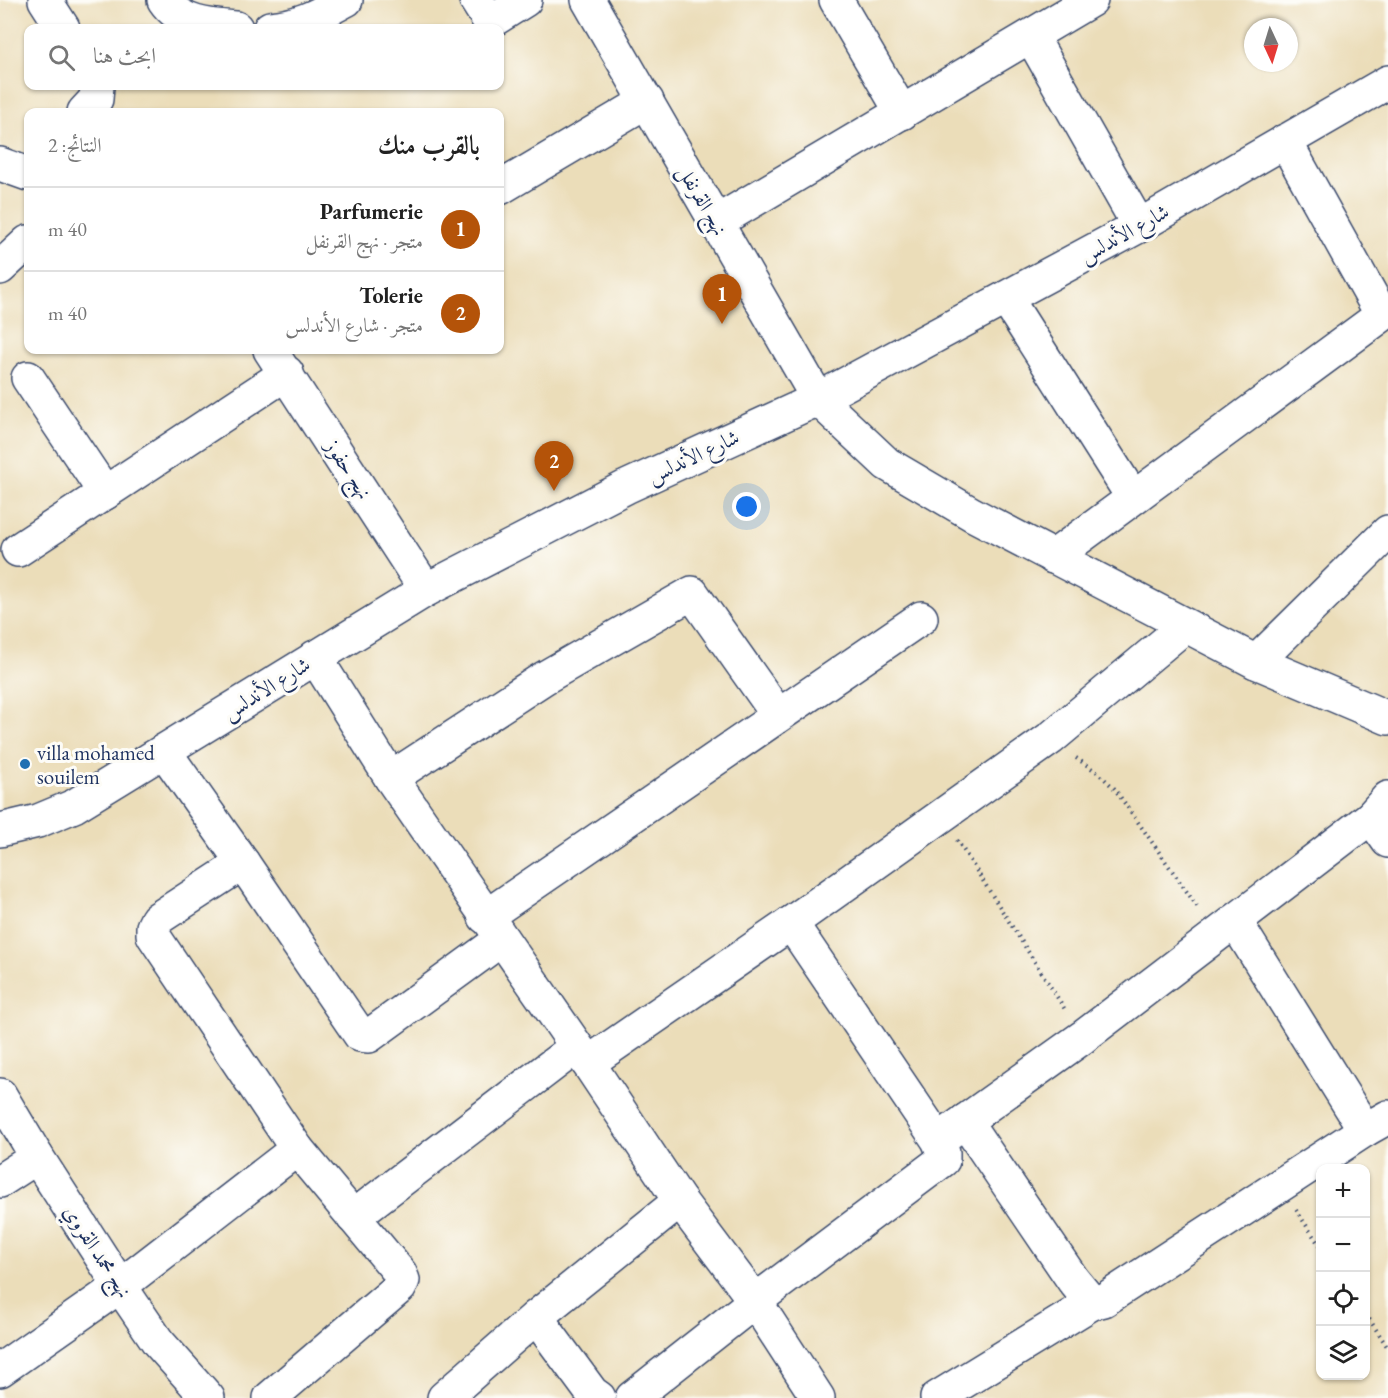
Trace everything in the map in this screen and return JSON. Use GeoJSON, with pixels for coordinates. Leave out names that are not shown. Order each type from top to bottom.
{"type":"FeatureCollection","features":[{"type":"Feature","properties":{"kind":"street"},"geometry":{"type":"LineString","coordinates":[[45,0],[60,24]]}},
{"type":"Feature","properties":{"kind":"street"},"geometry":{"type":"LineString","coordinates":[[164,0],[173,11],[186,20],[202,24]]}},
{"type":"Feature","properties":{"kind":"street"},"geometry":{"type":"LineString","coordinates":[[297,24],[308,21],[346,0]]}},
{"type":"Feature","properties":{"kind":"street"},"geometry":{"type":"LineString","coordinates":[[484,10],[525,0]]}},
{"type":"Feature","properties":{"kind":"street","name":"نهج القرنفل"},"geometry":{"type":"LineString","coordinates":[[588,0],[715,223],[819,399],[886,464],[972,514],[1256,662],[1383,710]]}},
{"type":"Feature","properties":{"kind":"street"},"geometry":{"type":"LineString","coordinates":[[836,0],[902,113]]}},
{"type":"Feature","properties":{"kind":"street"},"geometry":{"type":"LineString","coordinates":[[715,223],[1091,0]]}},
{"type":"Feature","properties":{"kind":"street"},"geometry":{"type":"LineString","coordinates":[[1031,36],[1139,226]]}},
{"type":"Feature","properties":{"kind":"street","name":"شارع الأندلس"},"geometry":{"type":"LineString","coordinates":[[0,830],[59,814],[90,798],[426,590],[626,487],[819,399],[1139,226],[1388,82]]}},
{"type":"Feature","properties":{"kind":"street"},"geometry":{"type":"LineString","coordinates":[[88,108],[96,99],[97,90]]}},
{"type":"Feature","properties":{"kind":"street"},"geometry":{"type":"LineString","coordinates":[[504,186],[647,101]]}},
{"type":"Feature","properties":{"kind":"street"},"geometry":{"type":"LineString","coordinates":[[1053,557],[1132,496],[1382,315],[1285,141]]}},
{"type":"Feature","properties":{"kind":"street"},"geometry":{"type":"LineString","coordinates":[[0,164],[24,173]]}},
{"type":"Feature","properties":{"kind":"street"},"geometry":{"type":"LineString","coordinates":[[0,268],[24,246]]}},
{"type":"Feature","properties":{"kind":"street"},"geometry":{"type":"LineString","coordinates":[[1006,298],[1132,496]]}},
{"type":"Feature","properties":{"kind":"street"},"geometry":{"type":"LineString","coordinates":[[18,550],[105,493],[278,361]]}},
{"type":"Feature","properties":{"kind":"street","name":"نهج حفوز"},"geometry":{"type":"LineString","coordinates":[[278,361],[426,590]]}},
{"type":"Feature","properties":{"kind":"street"},"geometry":{"type":"LineString","coordinates":[[28,378],[105,493]]}},
{"type":"Feature","properties":{"kind":"street"},"geometry":{"type":"LineString","coordinates":[[1256,662],[1388,532]]}},
{"type":"Feature","properties":{"kind":"street"},"geometry":{"type":"LineString","coordinates":[[391,778],[544,678],[692,593],[778,715]]}},
{"type":"Feature","properties":{"kind":"street"},"geometry":{"type":"LineString","coordinates":[[164,751],[243,862],[357,1033],[369,1036],[494,928],[778,715],[921,618]]}},
{"type":"Feature","properties":{"kind":"street"},"geometry":{"type":"LineString","coordinates":[[353,1217],[582,1055],[791,923],[943,817],[1051,738],[1185,626]]}},
{"type":"Feature","properties":{"kind":"street"},"geometry":{"type":"LineString","coordinates":[[315,657],[391,778],[680,1201],[755,1301],[818,1398]]}},
{"type":"Feature","properties":{"kind":"street"},"geometry":{"type":"LineString","coordinates":[[938,1140],[1083,1037],[1226,927],[1382,819]]}},
{"type":"Feature","properties":{"kind":"street"},"geometry":{"type":"LineString","coordinates":[[243,862],[158,919],[153,927],[153,936],[297,1149],[402,1275],[401,1285],[270,1398]]}},
{"type":"Feature","properties":{"kind":"street"},"geometry":{"type":"LineString","coordinates":[[632,1398],[755,1301],[942,1163],[944,1154],[938,1140],[791,923]]}},
{"type":"Feature","properties":{"kind":"street"},"geometry":{"type":"LineString","coordinates":[[937,1398],[1092,1303],[1104,1300],[1376,1124],[1226,927]]}},
{"type":"Feature","properties":{"kind":"street","name":"نهج محمد القروي"},"geometry":{"type":"LineString","coordinates":[[0,1095],[120,1287],[158,1342],[208,1398]]}},
{"type":"Feature","properties":{"kind":"street"},"geometry":{"type":"LineString","coordinates":[[965,1122],[1072,1280],[1092,1303]]}},
{"type":"Feature","properties":{"kind":"street"},"geometry":{"type":"LineString","coordinates":[[0,1370],[120,1287],[297,1149]]}},
{"type":"Feature","properties":{"kind":"street"},"geometry":{"type":"LineString","coordinates":[[0,1181],[37,1157]]}},
{"type":"Feature","properties":{"kind":"street"},"geometry":{"type":"LineString","coordinates":[[444,1398],[536,1317],[680,1201]]}},
{"type":"Feature","properties":{"kind":"street"},"geometry":{"type":"LineString","coordinates":[[536,1317],[598,1398]]}},
{"type":"Feature","properties":{"kind":"path"},"geometry":{"type":"LineString","coordinates":[[1051,738],[1097,772],[1114,788],[1226,927]]}},
{"type":"Feature","properties":{"kind":"path"},"geometry":{"type":"LineString","coordinates":[[943,817],[1083,1037]]}},
{"type":"Feature","properties":{"kind":"path"},"geometry":{"type":"LineString","coordinates":[[1281,1186],[1316,1240]]}},
{"type":"Feature","properties":{"kind":"path"},"geometry":{"type":"LineString","coordinates":[[1370,1321],[1388,1348]]}},
{"type":"Feature","properties":{"kind":"place","name":"Parfumerie"},"geometry":{"type":"Point","coordinates":[722,324]}},
{"type":"Feature","properties":{"kind":"place","name":"Tolerie"},"geometry":{"type":"Point","coordinates":[554,491]}},
{"type":"Feature","properties":{"kind":"place","name":"villa mohamed souilem"},"geometry":{"type":"Point","coordinates":[25,764]}}]}
